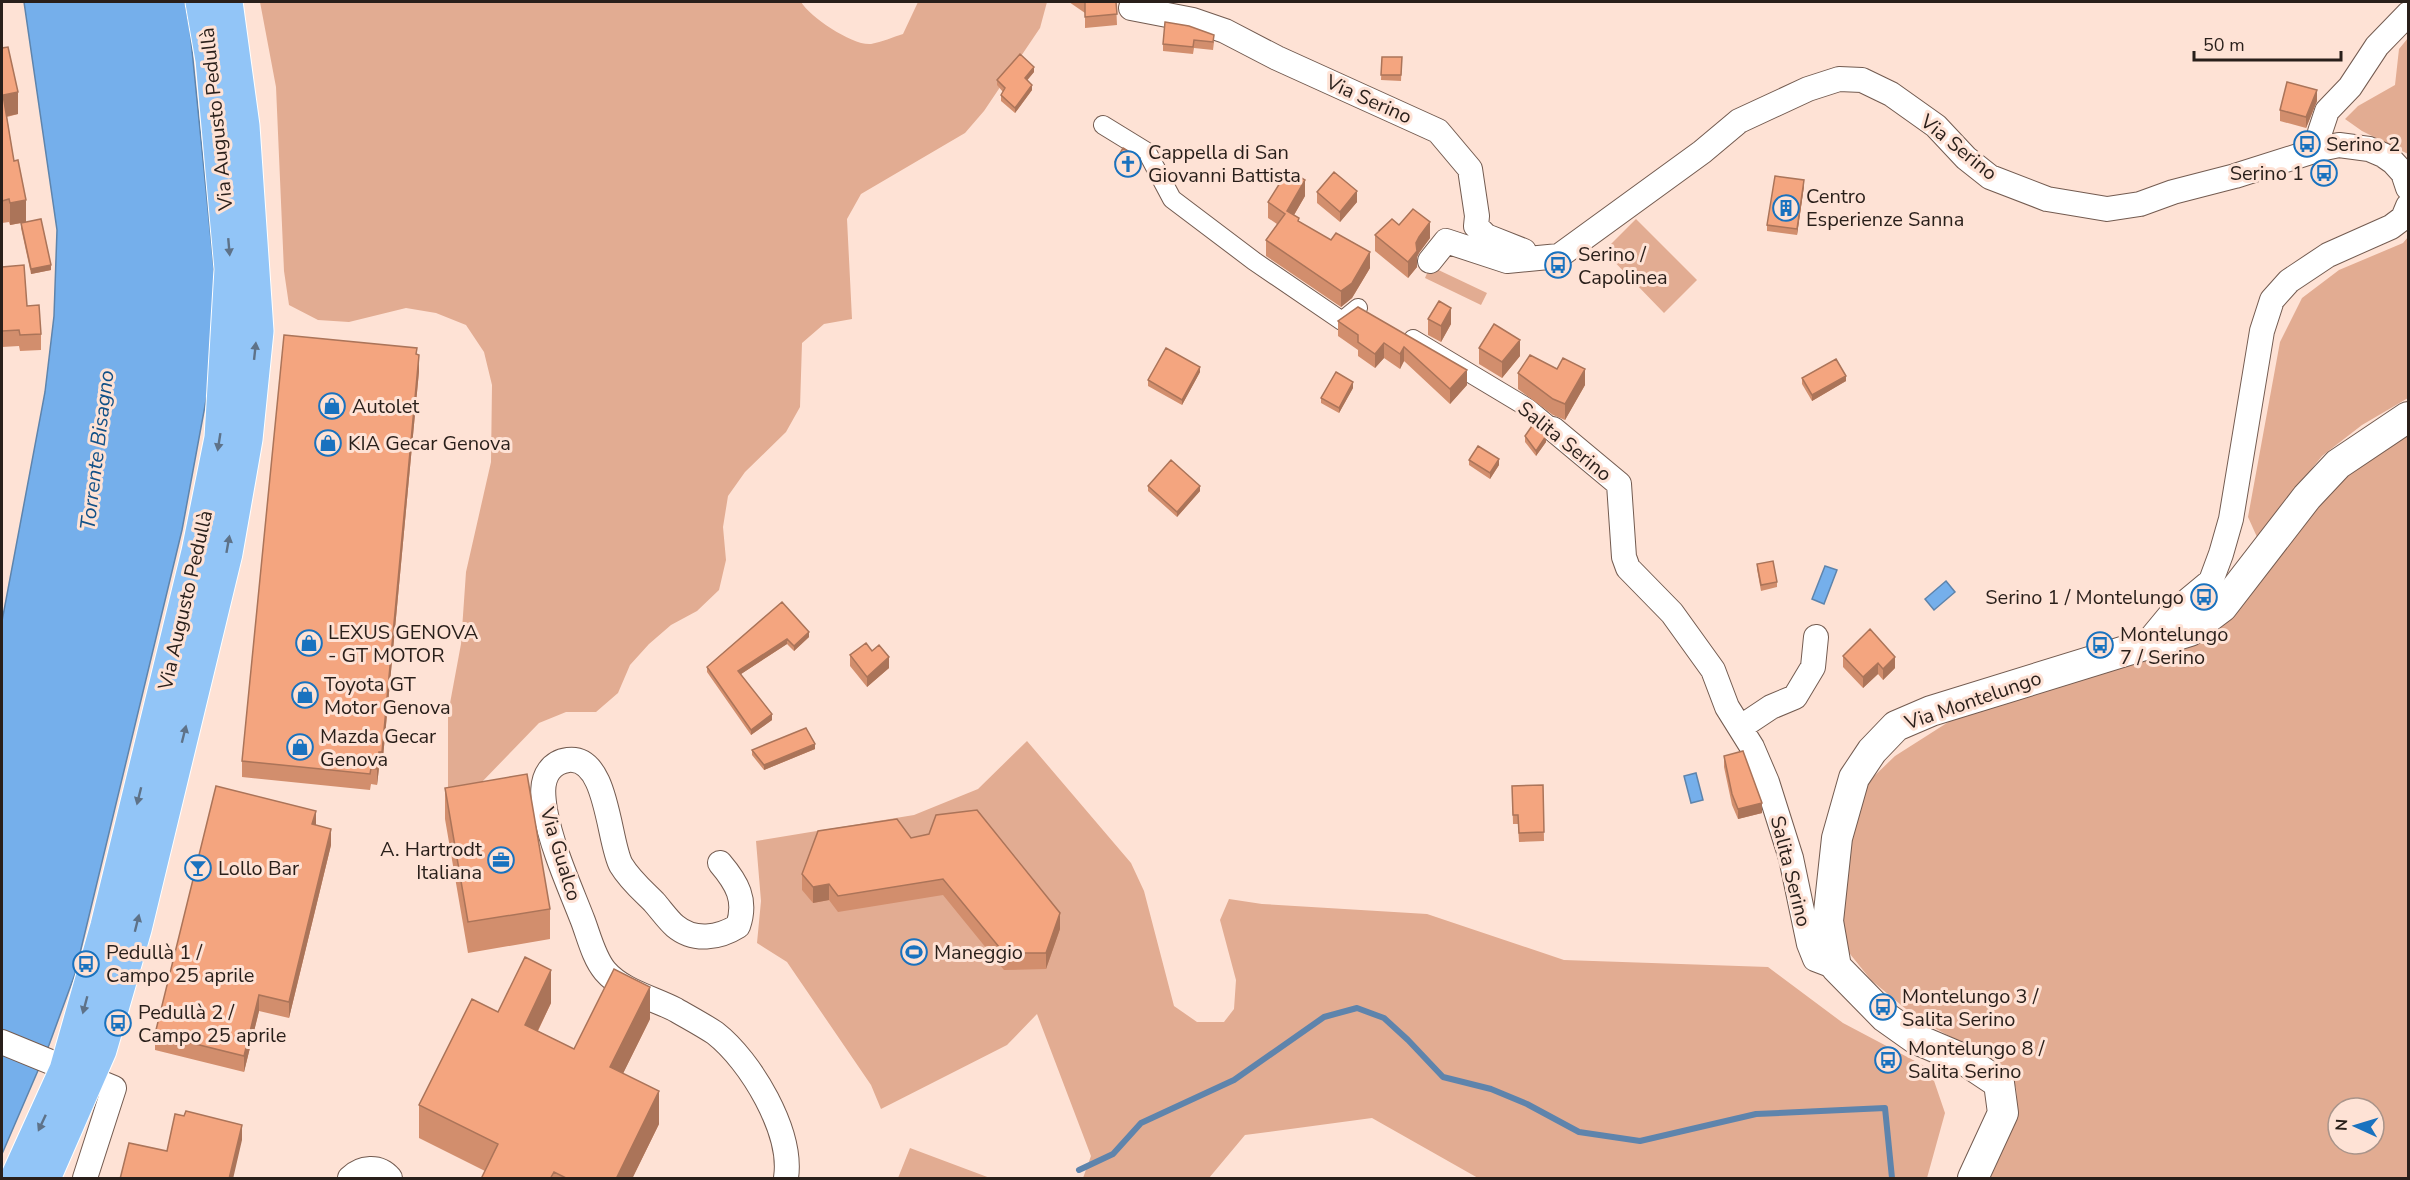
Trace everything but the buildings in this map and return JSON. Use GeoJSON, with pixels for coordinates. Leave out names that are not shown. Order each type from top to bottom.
{"type":"FeatureCollection","features":[{"type":"Feature","properties":{"kind":"main road","name":"Via Augusto Pedullà"},"geometry":{"type":"LineString","coordinates":[[44,1179],[79,1075],[118,881],[198,552],[221,438],[231,268],[212,60],[202,2]]}},
{"type":"Feature","properties":{"kind":"main road","name":"Via Augusto Pedullà"},"geometry":{"type":"LineString","coordinates":[[17,1179],[79,1075],[100,1050],[135,929],[226,553],[246,439],[257,331],[243,126],[226,2]]}},
{"type":"Feature","properties":{"kind":"street","name":"Via Serino"},"geometry":{"type":"LineString","coordinates":[[1131,8],[1193,20],[1225,32],[1438,131],[1470,169],[1477,216],[1476,226],[1486,236],[1540,258]]}},
{"type":"Feature","properties":{"kind":"street"},"geometry":{"type":"LineString","coordinates":[[2320,148],[2320,132],[2327,111],[2350,87],[2378,46],[2409,14]]}},
{"type":"Feature","properties":{"kind":"street","name":"Via Serino"},"geometry":{"type":"LineString","coordinates":[[1430,261],[1446,241],[1507,261],[1559,256],[1702,152],[1739,121],[1808,89],[1839,79],[1862,81],[1891,94],[1936,126],[1966,158],[1990,177],[2047,199],[2107,209],[2140,204],[2320,148],[2339,145],[2369,149],[2393,162],[2403,173],[2409,188]]}},
{"type":"Feature","properties":{"kind":"street"},"geometry":{"type":"LineString","coordinates":[[1103,125],[1147,152],[1172,199],[1254,261],[1342,321],[1357,308],[1378,320]]}},
{"type":"Feature","properties":{"kind":"street"},"geometry":{"type":"LineString","coordinates":[[2146,644],[2170,615],[2211,581],[2221,554],[2231,519],[2262,331],[2272,300],[2289,281],[2328,255],[2391,227],[2403,219],[2409,206]]}},
{"type":"Feature","properties":{"kind":"street","name":"Salita Serino"},"geometry":{"type":"LineString","coordinates":[[1398,331],[1528,408],[1619,484],[1624,557],[1628,568],[1672,613],[1713,670],[1727,707],[1741,727],[1767,782],[1791,858],[1809,944],[1815,959],[1836,967]]}},
{"type":"Feature","properties":{"kind":"street","name":"Via Montelungo"},"geometry":{"type":"LineString","coordinates":[[1836,967],[1828,921],[1837,838],[1854,778],[1872,751],[1896,726],[1931,711],[2190,631],[2222,607],[2307,497],[2338,464],[2409,417]]}},
{"type":"Feature","properties":{"kind":"street"},"geometry":{"type":"LineString","coordinates":[[1741,727],[1771,707],[1795,697],[1813,667],[1816,637]]}},
{"type":"Feature","properties":{"kind":"street","name":"Via Gualco"},"geometry":{"type":"LineString","coordinates":[[720,863],[734,879],[740,891],[742,904],[738,926],[727,933],[713,937],[686,933],[675,926],[632,880],[621,864],[601,790],[594,774],[586,765],[574,760],[559,762],[549,770],[544,781],[545,811],[556,852],[595,953],[604,970],[619,983],[675,1010],[715,1034],[738,1058],[768,1101],[780,1127],[787,1160],[786,1179]]}},
{"type":"Feature","properties":{"kind":"street"},"geometry":{"type":"LineString","coordinates":[[1836,967],[1885,1017],[1916,1039],[1963,1059],[1999,1083],[2003,1113],[1973,1179]]}},
{"type":"Feature","properties":{"kind":"street"},"geometry":{"type":"LineString","coordinates":[[2,1042],[79,1075],[85,1179]]}},
{"type":"Feature","properties":{"kind":"street"},"geometry":{"type":"LineString","coordinates":[[350,1179],[361,1170],[370,1169],[386,1173],[390,1179]]}},
{"type":"Feature","properties":{"kind":"shaded area"},"geometry":{"type":"Polygon","coordinates":[[[260,2],[801,2],[813,15],[843,36],[871,44],[903,34],[918,2],[1047,2],[1040,28],[984,111],[965,133],[861,194],[847,219],[852,319],[824,324],[802,343],[800,407],[786,432],[745,472],[728,496],[723,527],[726,560],[719,590],[697,611],[671,625],[649,644],[630,665],[618,693],[596,712],[566,712],[539,723],[479,785],[448,791],[448,714],[461,644],[466,572],[491,462],[492,385],[484,352],[466,325],[436,313],[406,308],[349,322],[318,320],[289,305],[284,271],[276,87],[260,2]]]}},
{"type":"Feature","properties":{"kind":"shaded area"},"geometry":{"type":"Polygon","coordinates":[[[2408,38],[2408,154],[2362,131],[2345,119],[2358,106],[2395,85],[2399,49],[2408,38]]]}},
{"type":"Feature","properties":{"kind":"shaded area"},"geometry":{"type":"Polygon","coordinates":[[[1636,219],[1697,280],[1664,313],[1604,251],[1636,219]]]}},
{"type":"Feature","properties":{"kind":"shaded area"},"geometry":{"type":"Polygon","coordinates":[[[2408,237],[2408,398],[2362,425],[2322,456],[2257,537],[2248,517],[2280,342],[2302,298],[2339,270],[2403,243],[2408,237]]]}},
{"type":"Feature","properties":{"kind":"shaded area"},"geometry":{"type":"Polygon","coordinates":[[[1430,266],[1487,293],[1481,305],[1425,278],[1430,266]]]}},
{"type":"Feature","properties":{"kind":"shaded area"},"geometry":{"type":"Polygon","coordinates":[[[2408,431],[2408,1178],[1987,1178],[2017,1101],[2016,1088],[2004,1066],[1918,1019],[1871,980],[1846,949],[1840,923],[1847,861],[1866,784],[1895,756],[1961,714],[2137,658],[2316,500],[2408,431]]]}},
{"type":"Feature","properties":{"kind":"shaded area"},"geometry":{"type":"Polygon","coordinates":[[[1027,741],[1131,863],[1144,891],[1174,1006],[1197,1022],[1224,1022],[1234,1009],[1236,980],[1220,920],[1229,899],[1262,904],[1427,914],[1564,960],[1768,967],[1843,1023],[1930,1069],[1945,1113],[1927,1178],[1478,1178],[1372,1118],[1245,1135],[1209,1178],[1083,1178],[1091,1156],[1037,1014],[1007,1045],[881,1109],[871,1085],[787,962],[757,943],[761,901],[756,841],[914,815],[978,789],[1027,741]]]}},
{"type":"Feature","properties":{"kind":"shaded area"},"geometry":{"type":"Polygon","coordinates":[[[910,1148],[990,1178],[898,1178],[910,1148]]]}},
{"type":"Feature","properties":{"kind":"water","name":"Torrente Bisagno"},"geometry":{"type":"Polygon","coordinates":[[[24,2],[185,2],[190,30],[216,289],[207,395],[182,530],[75,974],[49,1045],[2,1154],[2,621],[45,392],[54,316],[57,230],[24,2]]]}},
{"type":"Feature","properties":{"kind":"water"},"geometry":{"type":"Polygon","coordinates":[[[1825,566],[1837,570],[1824,604],[1812,599],[1825,566]]]}},
{"type":"Feature","properties":{"kind":"water"},"geometry":{"type":"Polygon","coordinates":[[[1946,581],[1955,592],[1934,610],[1925,599],[1946,581]]]}},
{"type":"Feature","properties":{"kind":"water"},"geometry":{"type":"Polygon","coordinates":[[[1696,773],[1703,800],[1691,803],[1684,776],[1696,773]]]}},
{"type":"Feature","properties":{"kind":"waterway"},"geometry":{"type":"LineString","coordinates":[[1079,1170],[1113,1154],[1141,1123],[1234,1080],[1324,1017],[1357,1008],[1384,1018],[1443,1077],[1491,1089],[1527,1104],[1579,1132],[1640,1141],[1756,1114],[1885,1108],[1892,1178]]}},
{"type":"Feature","properties":{"kind":"place","name":"Serino 2"},"geometry":{"type":"Point","coordinates":[2307,144]}},
{"type":"Feature","properties":{"kind":"place","name":"Cappella di San Giovanni Battista"},"geometry":{"type":"Point","coordinates":[1128,164]}},
{"type":"Feature","properties":{"kind":"place","name":"Serino 1"},"geometry":{"type":"Point","coordinates":[2324,173]}},
{"type":"Feature","properties":{"kind":"place","name":"Centro Esperienze Sanna"},"geometry":{"type":"Point","coordinates":[1786,208]}},
{"type":"Feature","properties":{"kind":"place","name":"Serino / Capolinea"},"geometry":{"type":"Point","coordinates":[1558,265]}},
{"type":"Feature","properties":{"kind":"place","name":"Autolet"},"geometry":{"type":"Point","coordinates":[332,406]}},
{"type":"Feature","properties":{"kind":"place","name":"KIA Gecar Genova"},"geometry":{"type":"Point","coordinates":[328,443]}},
{"type":"Feature","properties":{"kind":"place","name":"Serino 1 / Montelungo"},"geometry":{"type":"Point","coordinates":[2204,597]}},
{"type":"Feature","properties":{"kind":"place","name":"LEXUS GENOVA - GT MOTOR"},"geometry":{"type":"Point","coordinates":[309,643]}},
{"type":"Feature","properties":{"kind":"place","name":"Montelungo 7 / Serino"},"geometry":{"type":"Point","coordinates":[2100,645]}},
{"type":"Feature","properties":{"kind":"place","name":"Toyota GT Motor Genova"},"geometry":{"type":"Point","coordinates":[305,695]}},
{"type":"Feature","properties":{"kind":"place","name":"Mazda Gecar Genova"},"geometry":{"type":"Point","coordinates":[300,747]}},
{"type":"Feature","properties":{"kind":"place","name":"A. Hartrodt Italiana"},"geometry":{"type":"Point","coordinates":[501,860]}},
{"type":"Feature","properties":{"kind":"place","name":"Lollo Bar"},"geometry":{"type":"Point","coordinates":[198,868]}},
{"type":"Feature","properties":{"kind":"place","name":"Maneggio"},"geometry":{"type":"Point","coordinates":[914,952]}},
{"type":"Feature","properties":{"kind":"place","name":"Pedullà 1 / Campo 25 aprile"},"geometry":{"type":"Point","coordinates":[86,964]}},
{"type":"Feature","properties":{"kind":"place","name":"Montelungo 3 / Salita Serino"},"geometry":{"type":"Point","coordinates":[1883,1007]}},
{"type":"Feature","properties":{"kind":"place","name":"Pedullà 2 / Campo 25 aprile"},"geometry":{"type":"Point","coordinates":[118,1023]}},
{"type":"Feature","properties":{"kind":"place","name":"Montelungo 8 / Salita Serino"},"geometry":{"type":"Point","coordinates":[1888,1060]}}]}
